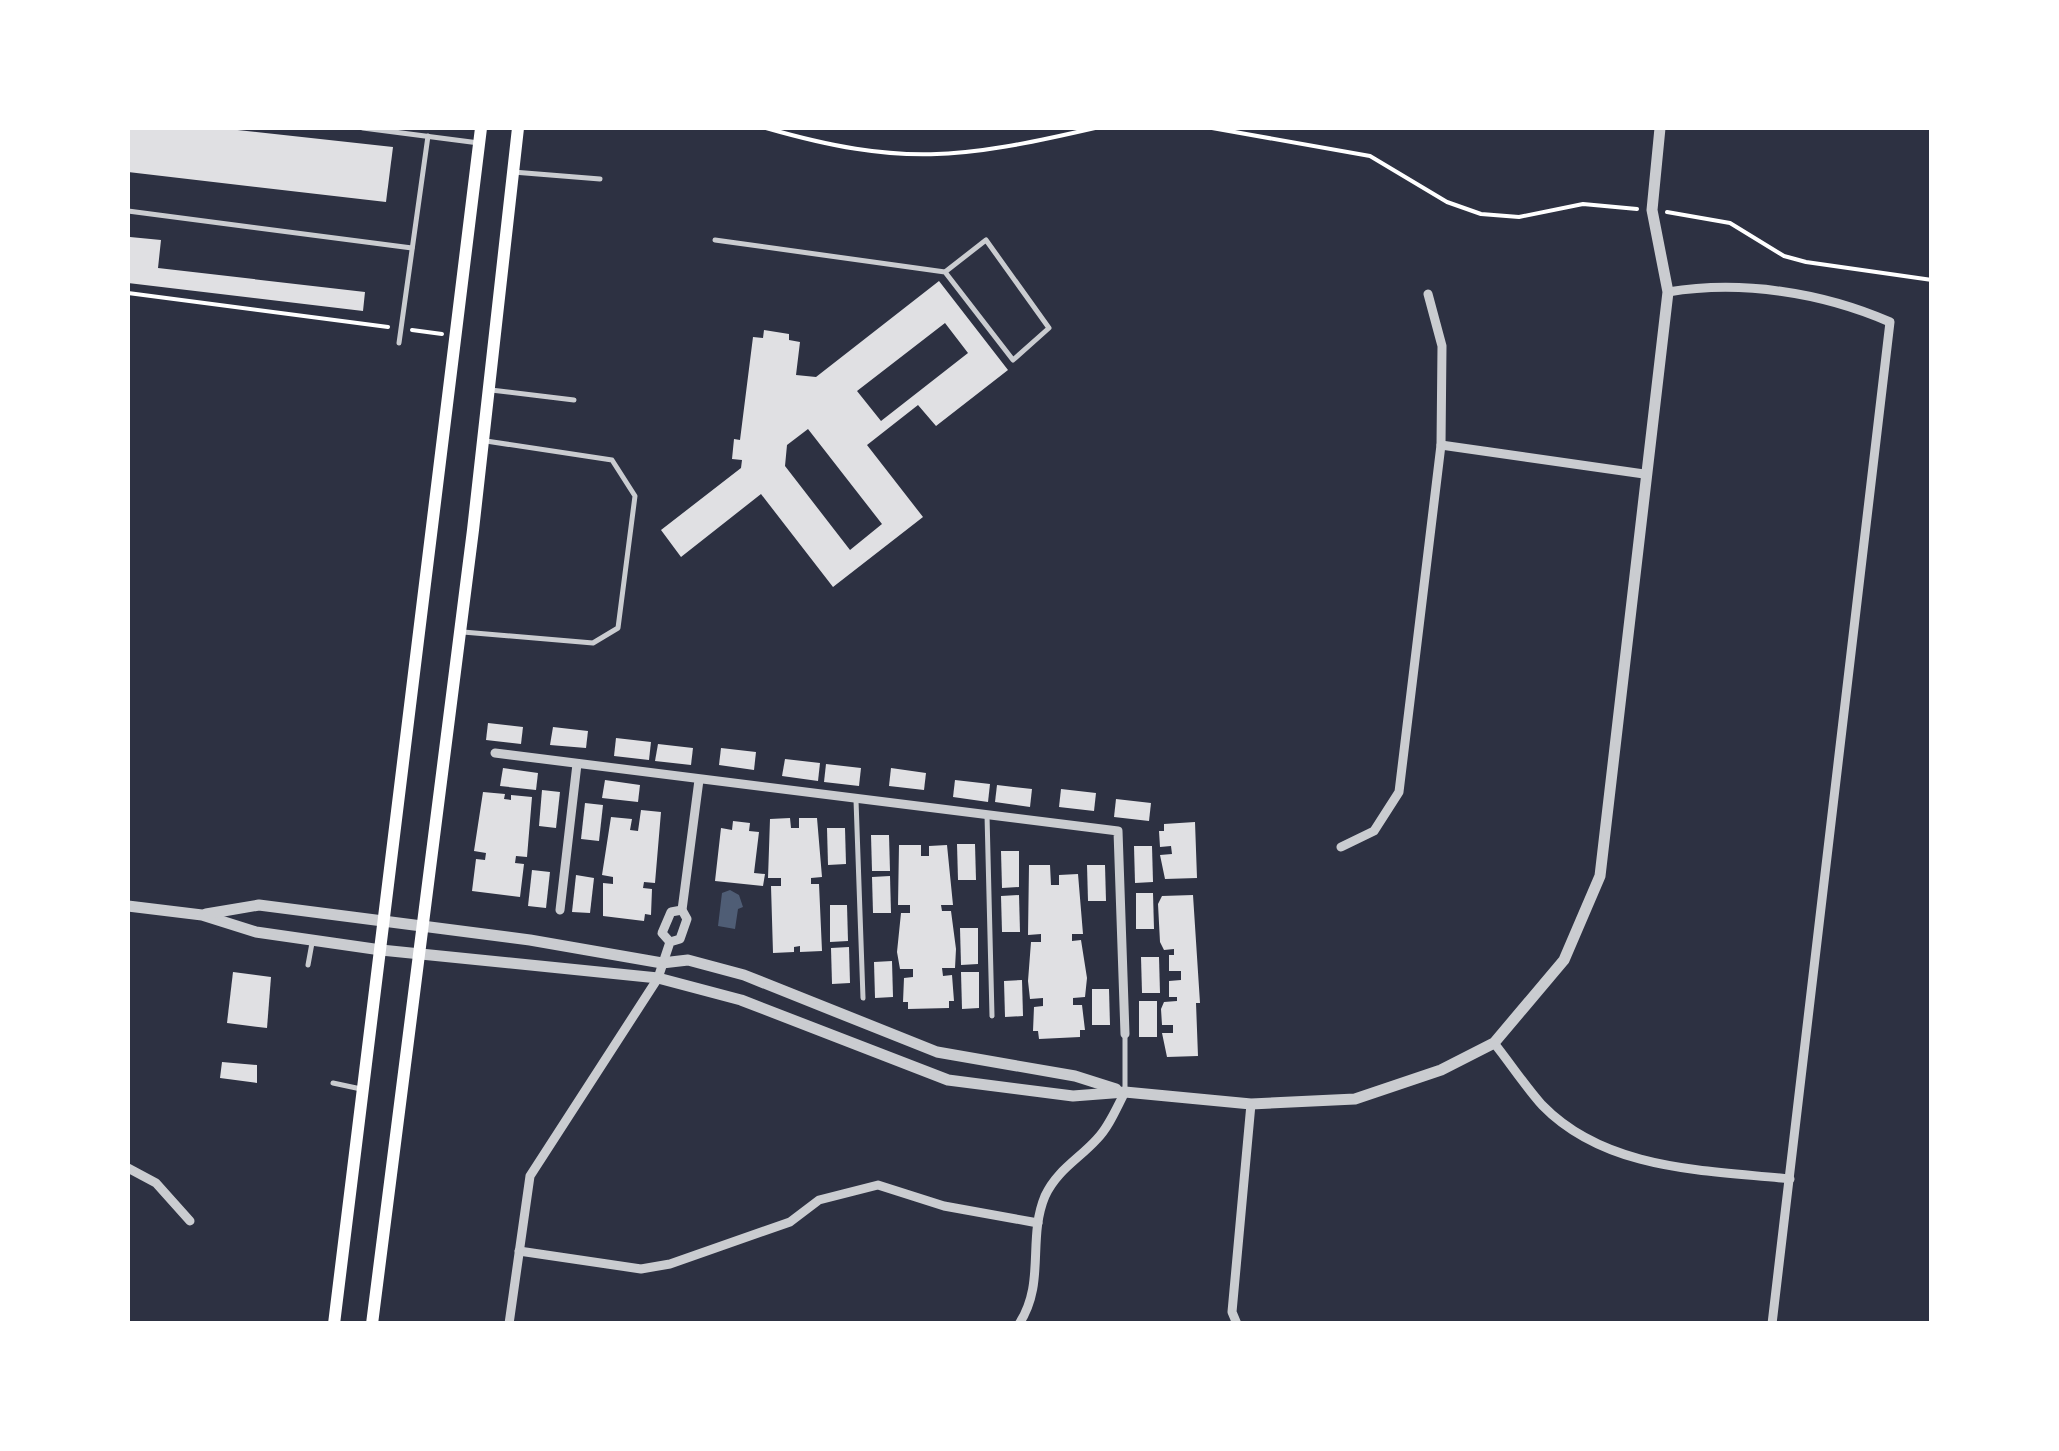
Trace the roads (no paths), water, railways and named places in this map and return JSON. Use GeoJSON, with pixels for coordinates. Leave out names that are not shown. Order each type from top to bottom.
{"type":"FeatureCollection","features":[{"type":"Feature","properties":{"kind":"main road"},"geometry":{"type":"LineString","coordinates":[[334,1324],[482,128]]}},
{"type":"Feature","properties":{"kind":"main road"},"geometry":{"type":"LineString","coordinates":[[372,1324],[424,926],[518,128]]}},
{"type":"Feature","properties":{"kind":"street"},"geometry":{"type":"LineString","coordinates":[[128,906],[202,915],[256,932],[382,950],[658,978],[741,1000],[948,1080],[1073,1096],[1126,1092],[1251,1104],[1355,1098],[1440,1070],[1494,1043],[1564,960],[1600,876],[1668,292],[1652,210],[1660,128]]}},
{"type":"Feature","properties":{"kind":"street"},"geometry":{"type":"LineString","coordinates":[[1668,292],[1709,285],[1820,297],[1890,322],[1772,1324]]}},
{"type":"Feature","properties":{"kind":"street"},"geometry":{"type":"LineString","coordinates":[[1342,848],[1374,831],[1400,792],[1440,446],[1442,346],[1428,294]]}},
{"type":"Feature","properties":{"kind":"street"},"geometry":{"type":"LineString","coordinates":[[1440,446],[1644,474]]}},
{"type":"Feature","properties":{"kind":"street"},"geometry":{"type":"LineString","coordinates":[[495,754],[1118,832],[1125,1034]]}},
{"type":"Feature","properties":{"kind":"street"},"geometry":{"type":"LineString","coordinates":[[560,910],[577,764]]}},
{"type":"Feature","properties":{"kind":"street"},"geometry":{"type":"LineString","coordinates":[[670,942],[680,939],[687,919],[682,910],[699,780]]}},
{"type":"Feature","properties":{"kind":"street"},"geometry":{"type":"LineString","coordinates":[[202,915],[259,905],[424,926],[662,964],[688,960],[744,975],[937,1052],[1075,1076],[1126,1092]]}},
{"type":"Feature","properties":{"kind":"street"},"geometry":{"type":"LineString","coordinates":[[670,942],[662,933],[671,912],[682,910]]}},
{"type":"Feature","properties":{"kind":"street"},"geometry":{"type":"LineString","coordinates":[[508,1324],[530,1176],[658,978],[670,942]]}},
{"type":"Feature","properties":{"kind":"street"},"geometry":{"type":"LineString","coordinates":[[1494,1043],[1544,1107],[1609,1152],[1686,1168],[1790,1179]]}},
{"type":"Feature","properties":{"kind":"street"},"geometry":{"type":"LineString","coordinates":[[1020,1324],[1036,1292],[1038,1222],[1045,1196],[1064,1166],[1099,1138],[1126,1092]]}},
{"type":"Feature","properties":{"kind":"street"},"geometry":{"type":"LineString","coordinates":[[1236,1324],[1232,1312],[1251,1104]]}},
{"type":"Feature","properties":{"kind":"street"},"geometry":{"type":"LineString","coordinates":[[128,1168],[156,1183],[190,1222]]}},
{"type":"Feature","properties":{"kind":"street"},"geometry":{"type":"LineString","coordinates":[[519,1251],[641,1269],[670,1264],[790,1222],[834,1194],[878,1185],[944,1206],[1038,1222]]}},
{"type":"Feature","properties":{"kind":"lane"},"geometry":{"type":"LineString","coordinates":[[364,128],[480,143]]}},
{"type":"Feature","properties":{"kind":"lane"},"geometry":{"type":"LineString","coordinates":[[399,343],[428,136]]}},
{"type":"Feature","properties":{"kind":"lane"},"geometry":{"type":"LineString","coordinates":[[512,172],[600,179]]}},
{"type":"Feature","properties":{"kind":"lane"},"geometry":{"type":"LineString","coordinates":[[128,210],[412,248]]}},
{"type":"Feature","properties":{"kind":"lane"},"geometry":{"type":"LineString","coordinates":[[715,240],[945,272],[1013,360],[1049,328],[986,240],[945,272]]}},
{"type":"Feature","properties":{"kind":"lane"},"geometry":{"type":"LineString","coordinates":[[488,390],[574,400]]}},
{"type":"Feature","properties":{"kind":"lane"},"geometry":{"type":"LineString","coordinates":[[460,631],[593,644],[618,628],[635,496],[612,460],[483,441]]}},
{"type":"Feature","properties":{"kind":"lane"},"geometry":{"type":"LineString","coordinates":[[856,800],[863,998]]}},
{"type":"Feature","properties":{"kind":"lane"},"geometry":{"type":"LineString","coordinates":[[987,815],[992,1016]]}},
{"type":"Feature","properties":{"kind":"lane"},"geometry":{"type":"LineString","coordinates":[[308,965],[312,939]]}},
{"type":"Feature","properties":{"kind":"lane"},"geometry":{"type":"LineString","coordinates":[[1125,1034],[1126,1092]]}},
{"type":"Feature","properties":{"kind":"lane"},"geometry":{"type":"LineString","coordinates":[[333,1083],[364,1090]]}},
{"type":"Feature","properties":{"kind":"water"},"geometry":{"type":"Polygon","coordinates":[[[730,890],[739,895],[743,907],[738,909],[735,929],[718,926],[722,893],[730,890]]]}}]}
